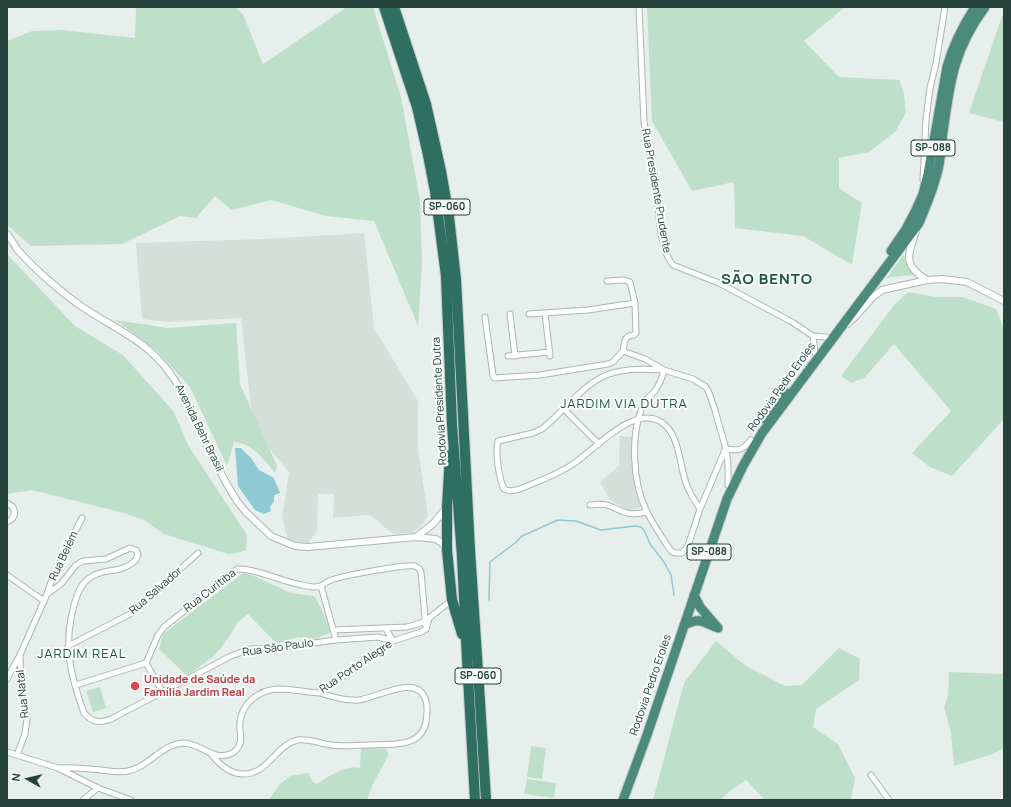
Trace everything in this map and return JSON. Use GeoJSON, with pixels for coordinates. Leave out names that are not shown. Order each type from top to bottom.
{"type":"FeatureCollection","features":[{"type":"Feature","properties":{"kind":"highway","name":"Rodovia Presidente Dutra"},"geometry":{"type":"LineString","coordinates":[[384,7],[417,107],[435,191],[446,276],[452,426],[462,556],[475,800]]}},
{"type":"Feature","properties":{"kind":"highway","name":"Rodovia Presidente Dutra"},"geometry":{"type":"LineString","coordinates":[[394,7],[426,104],[449,217],[456,287],[470,552],[486,800]]}},
{"type":"Feature","properties":{"kind":"highway","name":"Rodovia Pedro Eroles"},"geometry":{"type":"LineString","coordinates":[[619,800],[722,498],[751,440],[772,409],[895,245],[906,229],[916,210],[923,194],[928,174],[947,67],[952,50],[976,7]]}},
{"type":"Feature","properties":{"kind":"highway","name":"Rodovia Pedro Eroles"},"geometry":{"type":"LineString","coordinates":[[623,800],[727,499],[754,446],[776,414],[918,223],[926,208],[937,176],[948,96],[955,65],[967,35],[985,7]]}},
{"type":"Feature","properties":{"kind":"highway"},"geometry":{"type":"LineString","coordinates":[[452,426],[447,507],[447,550],[452,600],[467,656]]}},
{"type":"Feature","properties":{"kind":"highway"},"geometry":{"type":"LineString","coordinates":[[684,625],[698,620],[718,628],[700,607],[694,595]]}},
{"type":"Feature","properties":{"kind":"street","name":"Rua Presidente Prudente"},"geometry":{"type":"LineString","coordinates":[[639,7],[644,122],[655,182],[661,234],[668,258],[673,265],[719,283],[792,322],[813,336],[826,337]]}},
{"type":"Feature","properties":{"kind":"street"},"geometry":{"type":"LineString","coordinates":[[916,210],[923,180],[930,88],[936,63],[945,7]]}},
{"type":"Feature","properties":{"kind":"street"},"geometry":{"type":"LineString","coordinates":[[918,223],[909,257],[912,269],[927,280]]}},
{"type":"Feature","properties":{"kind":"street","name":"Avenida Behr Brasil"},"geometry":{"type":"LineString","coordinates":[[7,234],[17,249],[71,299],[132,338],[151,352],[166,368],[176,382],[236,501],[245,512],[271,536],[295,546],[308,547],[416,537],[436,540],[442,543],[447,550]]}},
{"type":"Feature","properties":{"kind":"street"},"geometry":{"type":"LineString","coordinates":[[841,328],[854,318],[872,298],[882,290],[927,280],[942,279],[967,282],[1004,301]]}},
{"type":"Feature","properties":{"kind":"street"},"geometry":{"type":"LineString","coordinates":[[485,317],[494,378],[540,375],[608,364],[613,362],[623,351],[626,337],[636,333],[635,303],[630,282],[624,280],[606,281]]}},
{"type":"Feature","properties":{"kind":"street"},"geometry":{"type":"LineString","coordinates":[[529,314],[588,310],[635,303]]}},
{"type":"Feature","properties":{"kind":"street"},"geometry":{"type":"LineString","coordinates":[[508,356],[550,354],[545,313]]}},
{"type":"Feature","properties":{"kind":"street"},"geometry":{"type":"LineString","coordinates":[[510,314],[515,356]]}},
{"type":"Feature","properties":{"kind":"street"},"geometry":{"type":"LineString","coordinates":[[813,336],[815,352]]}},
{"type":"Feature","properties":{"kind":"street"},"geometry":{"type":"LineString","coordinates":[[623,351],[664,370],[693,379],[706,387],[714,407],[726,450],[728,485]]}},
{"type":"Feature","properties":{"kind":"street"},"geometry":{"type":"LineString","coordinates":[[664,370],[624,370],[609,374],[597,380],[542,429],[534,433],[499,441],[497,443],[497,449],[501,484],[504,489],[509,491],[523,487],[565,469],[626,423],[652,417],[665,424],[670,429],[676,444],[685,481],[691,496],[700,509]]}},
{"type":"Feature","properties":{"kind":"street"},"geometry":{"type":"LineString","coordinates":[[664,370],[659,385],[644,401],[638,419],[634,462],[639,488],[647,512],[671,551],[679,554],[686,550],[700,509],[726,450]]}},
{"type":"Feature","properties":{"kind":"street"},"geometry":{"type":"LineString","coordinates":[[564,409],[599,444]]}},
{"type":"Feature","properties":{"kind":"street"},"geometry":{"type":"LineString","coordinates":[[726,450],[737,451],[743,448],[751,440]]}},
{"type":"Feature","properties":{"kind":"street"},"geometry":{"type":"LineString","coordinates":[[7,503],[13,507],[14,514],[11,520],[7,522]]}},
{"type":"Feature","properties":{"kind":"street"},"geometry":{"type":"LineString","coordinates":[[590,505],[600,503],[607,504],[630,514],[647,512]]}},
{"type":"Feature","properties":{"kind":"street"},"geometry":{"type":"LineString","coordinates":[[416,537],[433,524],[447,507]]}},
{"type":"Feature","properties":{"kind":"street","name":"Rua Belém"},"geometry":{"type":"LineString","coordinates":[[47,594],[53,576],[82,518]]}},
{"type":"Feature","properties":{"kind":"street","name":"Rua São Paulo"},"geometry":{"type":"LineString","coordinates":[[7,679],[20,655],[47,594],[61,584],[76,565],[83,561],[106,559],[130,548],[136,550],[138,554],[136,560],[124,569],[97,574],[90,577],[83,584],[73,610],[68,632],[69,658],[84,713],[95,722],[111,719],[231,656],[250,649],[277,648],[378,636],[393,641]]}},
{"type":"Feature","properties":{"kind":"street","name":"Rua Salvador"},"geometry":{"type":"LineString","coordinates":[[68,646],[132,613],[198,553]]}},
{"type":"Feature","properties":{"kind":"street"},"geometry":{"type":"LineString","coordinates":[[336,640],[321,586],[328,581],[342,577],[393,568],[416,566],[421,572],[427,620]]}},
{"type":"Feature","properties":{"kind":"street","name":"Rua Curitiba"},"geometry":{"type":"LineString","coordinates":[[146,663],[158,635],[164,627],[237,569],[250,570],[289,583],[316,588],[321,586]]}},
{"type":"Feature","properties":{"kind":"street"},"geometry":{"type":"LineString","coordinates":[[7,576],[44,601]]}},
{"type":"Feature","properties":{"kind":"street"},"geometry":{"type":"LineString","coordinates":[[334,630],[407,627],[427,620],[452,600]]}},
{"type":"Feature","properties":{"kind":"street","name":"Rua Porto Alegre"},"geometry":{"type":"LineString","coordinates":[[58,768],[71,767],[126,772],[142,766],[167,748],[184,743],[196,746],[211,754],[225,756],[233,753],[240,744],[239,727],[244,708],[255,697],[262,693],[278,689],[320,693],[393,641],[426,629],[427,620]]}},
{"type":"Feature","properties":{"kind":"street"},"geometry":{"type":"LineString","coordinates":[[386,628],[393,641]]}},
{"type":"Feature","properties":{"kind":"street","name":"Rua Natal"},"geometry":{"type":"LineString","coordinates":[[17,755],[25,734],[27,719],[21,682],[20,655]]}},
{"type":"Feature","properties":{"kind":"street"},"geometry":{"type":"LineString","coordinates":[[76,685],[146,663],[162,691]]}},
{"type":"Feature","properties":{"kind":"street"},"geometry":{"type":"LineString","coordinates":[[211,754],[218,763],[229,771],[247,774],[266,765],[288,744],[298,740],[341,746],[403,744],[414,740],[419,736],[425,726],[427,709],[426,701],[421,691],[416,688],[403,687],[364,699],[354,700],[320,693]]}},
{"type":"Feature","properties":{"kind":"street"},"geometry":{"type":"LineString","coordinates":[[7,752],[58,768],[98,788],[131,800]]}},
{"type":"Feature","properties":{"kind":"street"},"geometry":{"type":"LineString","coordinates":[[872,776],[889,800]]}},
{"type":"Feature","properties":{"kind":"street"},"geometry":{"type":"LineString","coordinates":[[83,800],[98,788]]}},
{"type":"Feature","properties":{"kind":"shaded area"},"geometry":{"type":"Polygon","coordinates":[[[364,233],[374,328],[418,401],[418,449],[428,516],[422,525],[412,533],[393,534],[370,515],[333,518],[334,494],[318,494],[317,531],[308,543],[304,544],[288,540],[282,517],[289,472],[269,448],[252,417],[241,318],[168,322],[142,319],[136,243],[264,239],[364,233]]]}},
{"type":"Feature","properties":{"kind":"shaded area"},"geometry":{"type":"Polygon","coordinates":[[[620,436],[633,437],[632,466],[641,507],[629,511],[610,500],[600,482],[620,465],[620,436]]]}},
{"type":"Feature","properties":{"kind":"green space"},"geometry":{"type":"Polygon","coordinates":[[[136,7],[235,7],[243,14],[263,64],[347,7],[373,7],[401,97],[420,200],[422,263],[418,326],[374,221],[326,216],[271,200],[232,210],[215,196],[196,218],[180,216],[122,244],[31,246],[7,225],[7,41],[32,31],[62,30],[135,38],[136,7]]]}},
{"type":"Feature","properties":{"kind":"green space"},"geometry":{"type":"Polygon","coordinates":[[[647,7],[845,7],[804,41],[839,77],[899,80],[904,93],[906,113],[895,132],[869,152],[839,158],[839,188],[862,203],[852,265],[803,236],[735,228],[734,182],[692,191],[652,121],[647,7]]]}},
{"type":"Feature","properties":{"kind":"green space"},"geometry":{"type":"Polygon","coordinates":[[[1002,16],[1004,16],[1004,122],[969,113],[1002,16]]]}},
{"type":"Feature","properties":{"kind":"green space"},"geometry":{"type":"Polygon","coordinates":[[[7,254],[75,326],[123,355],[174,412],[188,445],[247,535],[246,550],[228,554],[164,534],[144,520],[124,513],[32,490],[7,494],[7,254]]]}},
{"type":"Feature","properties":{"kind":"green space"},"geometry":{"type":"Polygon","coordinates":[[[904,254],[906,264],[914,275],[886,279],[904,254]]]}},
{"type":"Feature","properties":{"kind":"green space"},"geometry":{"type":"Polygon","coordinates":[[[908,292],[935,297],[963,297],[996,309],[1004,330],[1004,419],[952,476],[930,467],[912,453],[951,411],[894,344],[864,378],[851,383],[841,376],[894,305],[908,292]]]}},
{"type":"Feature","properties":{"kind":"green space"},"geometry":{"type":"Polygon","coordinates":[[[115,320],[168,328],[236,323],[240,384],[277,466],[275,473],[258,453],[247,445],[241,443],[234,442],[227,466],[190,387],[157,351],[115,320]]]}},
{"type":"Feature","properties":{"kind":"green space"},"geometry":{"type":"Polygon","coordinates":[[[243,573],[254,576],[291,593],[315,596],[332,632],[315,639],[298,637],[277,644],[248,614],[237,623],[221,648],[211,658],[187,676],[159,649],[163,634],[243,573]]]}},
{"type":"Feature","properties":{"kind":"green space"},"geometry":{"type":"Polygon","coordinates":[[[716,641],[746,666],[785,686],[802,685],[839,648],[860,659],[859,680],[816,709],[813,727],[838,744],[855,778],[851,800],[765,800],[746,780],[720,800],[653,800],[684,683],[716,641]]]}},
{"type":"Feature","properties":{"kind":"green space"},"geometry":{"type":"Polygon","coordinates":[[[949,672],[1004,674],[1004,748],[993,754],[954,766],[951,733],[944,707],[948,695],[949,672]]]}},
{"type":"Feature","properties":{"kind":"green space"},"geometry":{"type":"Polygon","coordinates":[[[100,687],[106,708],[93,712],[86,691],[100,687]]]}},
{"type":"Feature","properties":{"kind":"green space"},"geometry":{"type":"Polygon","coordinates":[[[531,746],[546,748],[542,779],[527,777],[531,746]]]}},
{"type":"Feature","properties":{"kind":"green space"},"geometry":{"type":"Polygon","coordinates":[[[361,747],[386,749],[389,754],[373,784],[367,800],[269,800],[279,785],[290,776],[308,773],[312,781],[317,784],[343,769],[355,767],[360,768],[361,747]]]}},
{"type":"Feature","properties":{"kind":"green space"},"geometry":{"type":"Polygon","coordinates":[[[527,779],[556,783],[554,798],[524,794],[527,779]]]}},
{"type":"Feature","properties":{"kind":"water"},"geometry":{"type":"Polygon","coordinates":[[[235,448],[241,448],[251,458],[259,470],[274,478],[280,493],[274,495],[274,501],[270,507],[271,511],[264,514],[255,510],[238,486],[235,448]]]}},
{"type":"Feature","properties":{"kind":"waterway"},"geometry":{"type":"LineString","coordinates":[[489,600],[490,562],[522,536],[558,520],[576,521],[601,530],[635,526],[641,527],[644,530],[650,544],[664,562],[671,575],[674,595]]}},
{"type":"Feature","properties":{"kind":"place","name":"Unidade de Saúde da Família Jardim Real"},"geometry":{"type":"Point","coordinates":[135,686]}},
{"type":"Feature","properties":{"kind":"district","name":"SÃO BENTO"},"geometry":{"type":"Point","coordinates":[767,280]}},
{"type":"Feature","properties":{"kind":"district","name":"JARDIM VIA DUTRA"},"geometry":{"type":"Point","coordinates":[624,404]}},
{"type":"Feature","properties":{"kind":"district","name":"JARDIM REAL"},"geometry":{"type":"Point","coordinates":[82,654]}}]}
